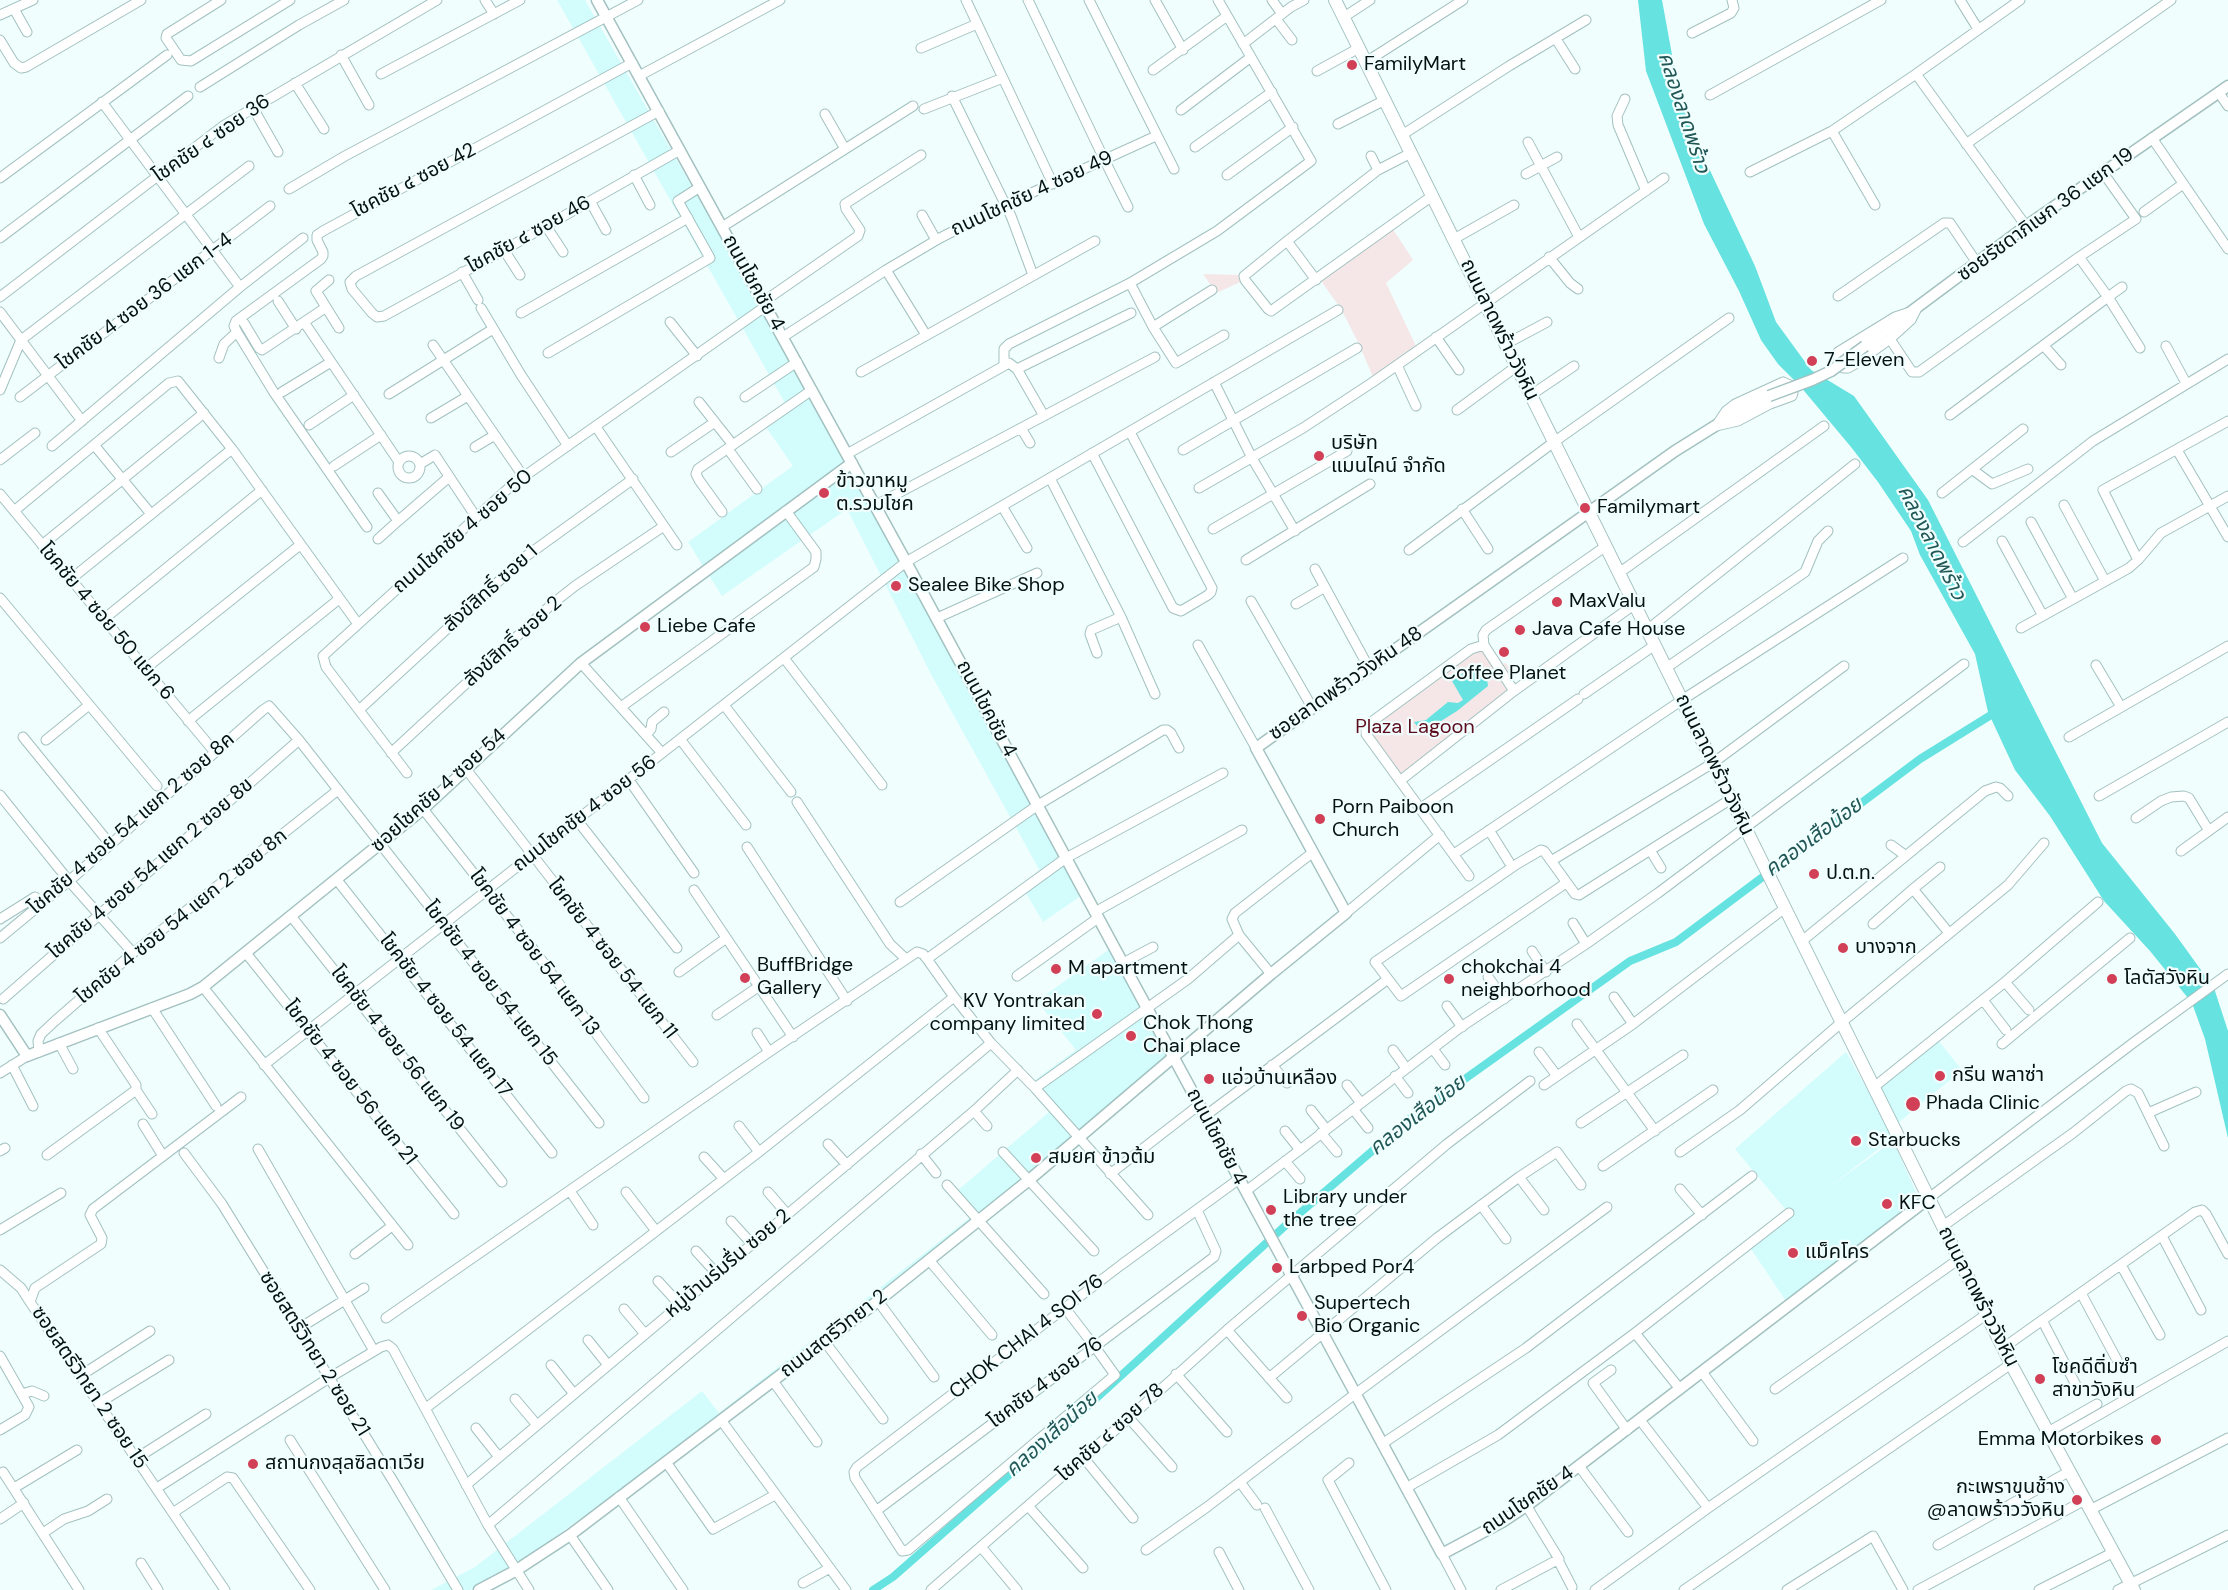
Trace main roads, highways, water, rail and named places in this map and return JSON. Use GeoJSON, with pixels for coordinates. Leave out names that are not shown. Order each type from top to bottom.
{"type":"FeatureCollection","features":[{"type":"Feature","properties":{"kind":"main road","name":"ถนนลาดพร้าววังหิน"},"geometry":{"type":"LineString","coordinates":[[1335,0],[2011,1364],[2133,1587]]}},
{"type":"Feature","properties":{"kind":"water","name":"คลองลาดพร้าว"},"geometry":{"type":"Polygon","coordinates":[[[1638,0],[1662,0],[1679,93],[1698,145],[1755,266],[1776,322],[1811,370],[1854,396],[1928,500],[2102,843],[2175,934],[2214,988],[2228,1031],[2228,1138],[2205,1039],[2192,1003],[2150,951],[2104,901],[2050,816],[2015,770],[1988,712],[1975,654],[1920,555],[1911,531],[1851,447],[1800,386],[1778,364],[1761,340],[1739,291],[1704,224],[1646,71],[1638,0]]]}},
{"type":"Feature","properties":{"kind":"water"},"geometry":{"type":"Polygon","coordinates":[[[1476,664],[1487,678],[1488,686],[1457,711],[1422,733],[1414,722],[1426,720],[1448,702],[1458,703],[1463,700],[1452,681],[1476,664]]]}},
{"type":"Feature","properties":{"kind":"waterway","name":"คลองเสือน้อย"},"geometry":{"type":"LineString","coordinates":[[873,1590],[893,1577],[1090,1404],[1286,1225],[1413,1116],[1630,961],[1676,942],[1920,759],[1999,710]]}},
{"type":"Feature","properties":{"kind":"place","name":"FamilyMart"},"geometry":{"type":"Point","coordinates":[1352,65]}},
{"type":"Feature","properties":{"kind":"place","name":"7-Eleven"},"geometry":{"type":"Point","coordinates":[1812,361]}},
{"type":"Feature","properties":{"kind":"place","name":"บริษัท แมนไคน์ จำกัด"},"geometry":{"type":"Point","coordinates":[1319,456]}},
{"type":"Feature","properties":{"kind":"place","name":"ข้าวขาหมู ต.รวมโชค"},"geometry":{"type":"Point","coordinates":[824,493]}},
{"type":"Feature","properties":{"kind":"place","name":"Familymart"},"geometry":{"type":"Point","coordinates":[1585,508]}},
{"type":"Feature","properties":{"kind":"place","name":"Sealee Bike Shop"},"geometry":{"type":"Point","coordinates":[896,586]}},
{"type":"Feature","properties":{"kind":"place","name":"MaxValu"},"geometry":{"type":"Point","coordinates":[1557,602]}},
{"type":"Feature","properties":{"kind":"place","name":"Liebe Cafe"},"geometry":{"type":"Point","coordinates":[645,627]}},
{"type":"Feature","properties":{"kind":"place","name":"Java Cafe House"},"geometry":{"type":"Point","coordinates":[1520,630]}},
{"type":"Feature","properties":{"kind":"place","name":"Coffee Planet"},"geometry":{"type":"Point","coordinates":[1504,652]}},
{"type":"Feature","properties":{"kind":"place","name":"Porn Paiboon Church"},"geometry":{"type":"Point","coordinates":[1320,819]}},
{"type":"Feature","properties":{"kind":"place","name":"ป.ต.ท."},"geometry":{"type":"Point","coordinates":[1814,874]}},
{"type":"Feature","properties":{"kind":"place","name":"บางจาก"},"geometry":{"type":"Point","coordinates":[1843,948]}},
{"type":"Feature","properties":{"kind":"place","name":"M apartment"},"geometry":{"type":"Point","coordinates":[1056,969]}},
{"type":"Feature","properties":{"kind":"place","name":"BuffBridge Gallery"},"geometry":{"type":"Point","coordinates":[745,978]}},
{"type":"Feature","properties":{"kind":"place","name":"chokchai 4 neighborhood"},"geometry":{"type":"Point","coordinates":[1449,979]}},
{"type":"Feature","properties":{"kind":"place","name":"โลตัสวังหิน"},"geometry":{"type":"Point","coordinates":[2112,979]}},
{"type":"Feature","properties":{"kind":"place","name":"KV Yontrakan company limited"},"geometry":{"type":"Point","coordinates":[1097,1014]}},
{"type":"Feature","properties":{"kind":"place","name":"Chok Thong Chai place"},"geometry":{"type":"Point","coordinates":[1131,1036]}},
{"type":"Feature","properties":{"kind":"place","name":"กรีน พลาซ่า"},"geometry":{"type":"Point","coordinates":[1940,1076]}},
{"type":"Feature","properties":{"kind":"place","name":"แอ่วบ้านเหลือง"},"geometry":{"type":"Point","coordinates":[1209,1079]}},
{"type":"Feature","properties":{"kind":"place","name":"Phada Clinic"},"geometry":{"type":"Point","coordinates":[1913,1104]}},
{"type":"Feature","properties":{"kind":"place","name":"Starbucks"},"geometry":{"type":"Point","coordinates":[1856,1141]}},
{"type":"Feature","properties":{"kind":"place","name":"สมยศ ข้าวต้ม"},"geometry":{"type":"Point","coordinates":[1036,1158]}},
{"type":"Feature","properties":{"kind":"place","name":"KFC"},"geometry":{"type":"Point","coordinates":[1887,1204]}},
{"type":"Feature","properties":{"kind":"place","name":"Library under the tree"},"geometry":{"type":"Point","coordinates":[1271,1210]}},
{"type":"Feature","properties":{"kind":"place","name":"แม็คโคร"},"geometry":{"type":"Point","coordinates":[1793,1253]}},
{"type":"Feature","properties":{"kind":"place","name":"Larbped Por4"},"geometry":{"type":"Point","coordinates":[1277,1268]}},
{"type":"Feature","properties":{"kind":"place","name":"Supertech Bio Organic"},"geometry":{"type":"Point","coordinates":[1302,1316]}},
{"type":"Feature","properties":{"kind":"place","name":"โชคดีติ่มซำ สาขาวังหิน"},"geometry":{"type":"Point","coordinates":[2040,1379]}},
{"type":"Feature","properties":{"kind":"place","name":"Emma Motorbikes"},"geometry":{"type":"Point","coordinates":[2156,1440]}},
{"type":"Feature","properties":{"kind":"place","name":"สถานกงสุลซิลดาเวีย"},"geometry":{"type":"Point","coordinates":[253,1464]}},
{"type":"Feature","properties":{"kind":"place","name":"กะเพราขุนช้าง @ลาดพร้าววังหิน"},"geometry":{"type":"Point","coordinates":[2077,1500]}},
{"type":"Feature","properties":{"kind":"park label","name":"Plaza Lagoon"},"geometry":{"type":"Point","coordinates":[1415,728]}}]}
